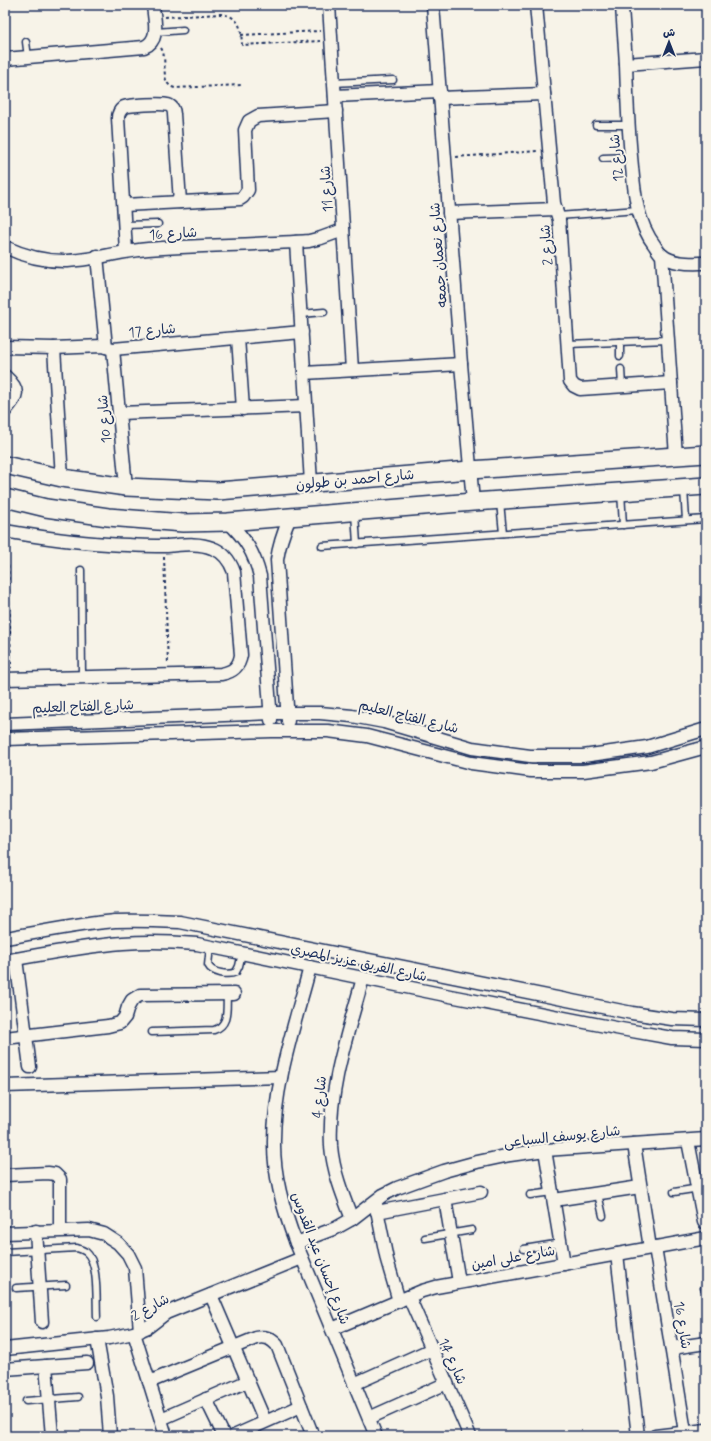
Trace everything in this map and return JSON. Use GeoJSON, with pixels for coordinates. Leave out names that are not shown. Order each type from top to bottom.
{"type":"FeatureCollection","features":[{"type":"Feature","properties":{"kind":"street","name":"شارع 11"},"geometry":{"type":"LineString","coordinates":[[329,5],[352,370]]}},
{"type":"Feature","properties":{"kind":"street","name":"شارع نعمان جمعه"},"geometry":{"type":"LineString","coordinates":[[433,5],[473,502]]}},
{"type":"Feature","properties":{"kind":"street","name":"شارع 2"},"geometry":{"type":"LineString","coordinates":[[536,5],[549,150],[557,213],[570,381],[574,386],[580,389],[671,384]]}},
{"type":"Feature","properties":{"kind":"street","name":"شارع 12"},"geometry":{"type":"LineString","coordinates":[[622,5],[628,125],[634,193],[644,227],[651,241],[662,255]]}},
{"type":"Feature","properties":{"kind":"street"},"geometry":{"type":"LineString","coordinates":[[5,59],[144,47],[149,45],[154,37],[153,11]]}},
{"type":"Feature","properties":{"kind":"street"},"geometry":{"type":"LineString","coordinates":[[626,64],[706,58]]}},
{"type":"Feature","properties":{"kind":"street"},"geometry":{"type":"LineString","coordinates":[[335,96],[544,94]]}},
{"type":"Feature","properties":{"kind":"street"},"geometry":{"type":"LineString","coordinates":[[126,250],[118,114],[122,109],[128,106],[162,104],[169,105],[174,111],[180,202]]}},
{"type":"Feature","properties":{"kind":"street"},"geometry":{"type":"LineString","coordinates":[[124,204],[240,199],[246,194],[248,186],[245,130],[246,125],[253,117],[336,111]]}},
{"type":"Feature","properties":{"kind":"street"},"geometry":{"type":"LineString","coordinates":[[449,213],[557,213]]}},
{"type":"Feature","properties":{"kind":"street","name":"شارع 16"},"geometry":{"type":"LineString","coordinates":[[5,248],[33,258],[65,261],[126,250],[296,242],[321,238],[343,230]]}},
{"type":"Feature","properties":{"kind":"street"},"geometry":{"type":"LineString","coordinates":[[296,242],[311,483]]}},
{"type":"Feature","properties":{"kind":"street"},"geometry":{"type":"LineString","coordinates":[[676,456],[662,255],[675,261],[706,263]]}},
{"type":"Feature","properties":{"kind":"street","name":"شارع 10"},"geometry":{"type":"LineString","coordinates":[[97,256],[119,413],[126,487]]}},
{"type":"Feature","properties":{"kind":"street","name":"شارع 17"},"geometry":{"type":"LineString","coordinates":[[5,347],[54,348],[99,346],[110,348],[302,332]]}},
{"type":"Feature","properties":{"kind":"street"},"geometry":{"type":"LineString","coordinates":[[238,338],[243,409]]}},
{"type":"Feature","properties":{"kind":"street"},"geometry":{"type":"LineString","coordinates":[[54,348],[62,478]]}},
{"type":"Feature","properties":{"kind":"street"},"geometry":{"type":"LineString","coordinates":[[304,373],[461,364]]}},
{"type":"Feature","properties":{"kind":"street"},"geometry":{"type":"LineString","coordinates":[[5,376],[15,385],[17,392],[15,399],[5,411]]}},
{"type":"Feature","properties":{"kind":"street"},"geometry":{"type":"LineString","coordinates":[[119,413],[306,406]]}},
{"type":"Feature","properties":{"kind":"street","name":"شارع احمد بن طولون"},"geometry":{"type":"LineString","coordinates":[[5,465],[62,478],[126,487],[218,491],[470,470],[706,454]]}},
{"type":"Feature","properties":{"kind":"street"},"geometry":{"type":"LineString","coordinates":[[5,498],[46,508],[108,517],[183,523],[228,522],[473,502],[706,486]]}},
{"type":"Feature","properties":{"kind":"street"},"geometry":{"type":"LineString","coordinates":[[289,730],[277,560],[282,538],[290,517]]}},
{"type":"Feature","properties":{"kind":"street"},"geometry":{"type":"LineString","coordinates":[[228,522],[249,547],[256,562],[260,576],[272,731]]}},
{"type":"Feature","properties":{"kind":"street"},"geometry":{"type":"LineString","coordinates":[[5,531],[53,539],[108,544],[164,546],[203,545],[213,548],[223,554],[230,562],[234,572],[241,655],[240,663],[229,673],[8,679]]}},
{"type":"Feature","properties":{"kind":"street"},"geometry":{"type":"LineString","coordinates":[[256,562],[267,558],[277,560]]}},
{"type":"Feature","properties":{"kind":"street"},"geometry":{"type":"LineString","coordinates":[[268,675],[275,676],[284,667]]}},
{"type":"Feature","properties":{"kind":"street","name":"شارع الفتاح العليم"},"geometry":{"type":"LineString","coordinates":[[5,724],[271,713],[320,713],[352,716],[384,722],[472,748],[530,756],[583,756],[647,747],[706,729]]}},
{"type":"Feature","properties":{"kind":"street","name":"شارع الفتاح العليم"},"geometry":{"type":"LineString","coordinates":[[5,739],[289,730],[328,731],[367,736],[471,763],[530,771],[583,771],[651,762],[706,747]]}},
{"type":"Feature","properties":{"kind":"street"},"geometry":{"type":"LineString","coordinates":[[583,756],[583,771]]}},
{"type":"Feature","properties":{"kind":"street","name":"شارع الفريق عزيز المصري"},"geometry":{"type":"LineString","coordinates":[[5,938],[82,924],[152,920],[180,922],[632,1013],[672,1019],[706,1020]]}},
{"type":"Feature","properties":{"kind":"street","name":"شارع الفريق عزيز المصري"},"geometry":{"type":"LineString","coordinates":[[10,960],[76,948],[124,943],[162,942],[197,944],[529,1011],[672,1038],[706,1039]]}},
{"type":"Feature","properties":{"kind":"street"},"geometry":{"type":"LineString","coordinates":[[10,960],[26,1036],[30,1067]]}},
{"type":"Feature","properties":{"kind":"street","name":"شارع إحسان عبد القدوس"},"geometry":{"type":"LineString","coordinates":[[310,967],[281,1077],[275,1113],[274,1146],[277,1179],[283,1205],[296,1243],[376,1436]]}},
{"type":"Feature","properties":{"kind":"street","name":"شارع 4"},"geometry":{"type":"LineString","coordinates":[[352,1219],[338,1184],[332,1147],[331,1110],[337,1072],[363,978]]}},
{"type":"Feature","properties":{"kind":"street"},"geometry":{"type":"LineString","coordinates":[[494,1004],[499,996],[497,986]]}},
{"type":"Feature","properties":{"kind":"street"},"geometry":{"type":"LineString","coordinates":[[529,1011],[528,1002],[532,993]]}},
{"type":"Feature","properties":{"kind":"street"},"geometry":{"type":"LineString","coordinates":[[5,1038],[108,1026],[120,1023],[125,1017],[132,1000],[140,994],[230,994]]}},
{"type":"Feature","properties":{"kind":"street"},"geometry":{"type":"LineString","coordinates":[[5,1086],[281,1077]]}},
{"type":"Feature","properties":{"kind":"street","name":"شارع يوسف السباعى"},"geometry":{"type":"LineString","coordinates":[[296,1243],[336,1228],[376,1207],[384,1195],[397,1188],[444,1171],[497,1158],[546,1150],[706,1140]]}},
{"type":"Feature","properties":{"kind":"street"},"geometry":{"type":"LineString","coordinates":[[688,1141],[702,1188],[704,1222]]}},
{"type":"Feature","properties":{"kind":"street","name":"شارع 16"},"geometry":{"type":"LineString","coordinates":[[634,1144],[640,1188],[672,1348],[685,1432]]}},
{"type":"Feature","properties":{"kind":"street"},"geometry":{"type":"LineString","coordinates":[[546,1150],[564,1264]]}},
{"type":"Feature","properties":{"kind":"street"},"geometry":{"type":"LineString","coordinates":[[5,1175],[55,1174],[60,1179],[60,1230]]}},
{"type":"Feature","properties":{"kind":"street"},"geometry":{"type":"LineString","coordinates":[[553,1196],[598,1194],[640,1188]]}},
{"type":"Feature","properties":{"kind":"street"},"geometry":{"type":"LineString","coordinates":[[376,1207],[445,1199],[481,1192]]}},
{"type":"Feature","properties":{"kind":"street"},"geometry":{"type":"LineString","coordinates":[[445,1199],[459,1282]]}},
{"type":"Feature","properties":{"kind":"street","name":"شارع 14"},"geometry":{"type":"LineString","coordinates":[[376,1207],[387,1260],[404,1299],[432,1349],[470,1436]]}},
{"type":"Feature","properties":{"kind":"street"},"geometry":{"type":"LineString","coordinates":[[5,1232],[89,1230],[104,1234],[118,1242],[128,1254],[135,1268],[138,1332],[150,1382],[166,1436]]}},
{"type":"Feature","properties":{"kind":"street"},"geometry":{"type":"LineString","coordinates":[[36,1231],[42,1322]]}},
{"type":"Feature","properties":{"kind":"street","name":"شارع على امين"},"geometry":{"type":"LineString","coordinates":[[332,1329],[436,1287],[706,1238]]}},
{"type":"Feature","properties":{"kind":"street"},"geometry":{"type":"LineString","coordinates":[[617,1254],[638,1436]]}},
{"type":"Feature","properties":{"kind":"street","name":"شارع 2"},"geometry":{"type":"LineString","coordinates":[[5,1349],[97,1339],[138,1332],[148,1327],[166,1313],[302,1258]]}},
{"type":"Feature","properties":{"kind":"street"},"geometry":{"type":"LineString","coordinates":[[211,1295],[265,1422]]}},
{"type":"Feature","properties":{"kind":"street"},"geometry":{"type":"LineString","coordinates":[[150,1382],[233,1347],[264,1336],[271,1339],[276,1345],[313,1436]]}},
{"type":"Feature","properties":{"kind":"street"},"geometry":{"type":"LineString","coordinates":[[97,1339],[107,1396],[110,1436]]}},
{"type":"Feature","properties":{"kind":"street"},"geometry":{"type":"LineString","coordinates":[[672,1348],[706,1343]]}},
{"type":"Feature","properties":{"kind":"street"},"geometry":{"type":"LineString","coordinates":[[354,1384],[432,1349]]}},
{"type":"Feature","properties":{"kind":"street"},"geometry":{"type":"LineString","coordinates":[[5,1369],[87,1363]]}},
{"type":"Feature","properties":{"kind":"street"},"geometry":{"type":"LineString","coordinates":[[46,1366],[52,1436]]}},
{"type":"Feature","properties":{"kind":"street"},"geometry":{"type":"LineString","coordinates":[[161,1419],[248,1381]]}},
{"type":"Feature","properties":{"kind":"street"},"geometry":{"type":"LineString","coordinates":[[369,1418],[447,1383]]}},
{"type":"Feature","properties":{"kind":"street"},"geometry":{"type":"LineString","coordinates":[[206,1399],[224,1436]]}},
{"type":"Feature","properties":{"kind":"street"},"geometry":{"type":"LineString","coordinates":[[234,1436],[301,1406]]}},
{"type":"Feature","properties":{"kind":"street"},"geometry":{"type":"LineString","coordinates":[[655,1436],[706,1430]]}},
{"type":"Feature","properties":{"kind":"lane"},"geometry":{"type":"LineString","coordinates":[[154,37],[183,30]]}},
{"type":"Feature","properties":{"kind":"lane"},"geometry":{"type":"LineString","coordinates":[[26,42],[28,57]]}},
{"type":"Feature","properties":{"kind":"lane"},"geometry":{"type":"LineString","coordinates":[[334,83],[393,80]]}},
{"type":"Feature","properties":{"kind":"lane"},"geometry":{"type":"LineString","coordinates":[[596,126],[628,125]]}},
{"type":"Feature","properties":{"kind":"lane"},"geometry":{"type":"LineString","coordinates":[[603,158],[631,157]]}},
{"type":"Feature","properties":{"kind":"lane"},"geometry":{"type":"LineString","coordinates":[[557,213],[638,210]]}},
{"type":"Feature","properties":{"kind":"lane"},"geometry":{"type":"LineString","coordinates":[[125,225],[158,224]]}},
{"type":"Feature","properties":{"kind":"lane"},"geometry":{"type":"LineString","coordinates":[[301,314],[324,312]]}},
{"type":"Feature","properties":{"kind":"lane"},"geometry":{"type":"LineString","coordinates":[[568,344],[667,340]]}},
{"type":"Feature","properties":{"kind":"lane"},"geometry":{"type":"LineString","coordinates":[[620,342],[620,356]]}},
{"type":"Feature","properties":{"kind":"lane"},"geometry":{"type":"LineString","coordinates":[[621,369],[622,386]]}},
{"type":"Feature","properties":{"kind":"lane"},"geometry":{"type":"LineString","coordinates":[[684,488],[686,520]]}},
{"type":"Feature","properties":{"kind":"lane"},"geometry":{"type":"LineString","coordinates":[[621,492],[623,525]]}},
{"type":"Feature","properties":{"kind":"lane"},"geometry":{"type":"LineString","coordinates":[[500,500],[503,533]]}},
{"type":"Feature","properties":{"kind":"lane"},"geometry":{"type":"LineString","coordinates":[[355,512],[357,544]]}},
{"type":"Feature","properties":{"kind":"lane"},"geometry":{"type":"LineString","coordinates":[[322,546],[706,519]]}},
{"type":"Feature","properties":{"kind":"lane"},"geometry":{"type":"LineString","coordinates":[[80,570],[82,677]]}},
{"type":"Feature","properties":{"kind":"lane"},"geometry":{"type":"LineString","coordinates":[[210,947],[208,965],[212,971],[216,972],[229,974],[236,972],[242,953]]}},
{"type":"Feature","properties":{"kind":"lane"},"geometry":{"type":"LineString","coordinates":[[152,1032],[214,1030],[221,1028],[225,1022],[230,994]]}},
{"type":"Feature","properties":{"kind":"lane"},"geometry":{"type":"LineString","coordinates":[[674,1192],[702,1188]]}},
{"type":"Feature","properties":{"kind":"lane"},"geometry":{"type":"LineString","coordinates":[[598,1194],[603,1216]]}},
{"type":"Feature","properties":{"kind":"lane"},"geometry":{"type":"LineString","coordinates":[[530,1195],[553,1196]]}},
{"type":"Feature","properties":{"kind":"lane"},"geometry":{"type":"LineString","coordinates":[[425,1238],[472,1230]]}},
{"type":"Feature","properties":{"kind":"lane"},"geometry":{"type":"LineString","coordinates":[[524,1249],[561,1243]]}},
{"type":"Feature","properties":{"kind":"lane"},"geometry":{"type":"LineString","coordinates":[[5,1252],[77,1248],[86,1252],[92,1260],[94,1268],[97,1317]]}},
{"type":"Feature","properties":{"kind":"lane"},"geometry":{"type":"LineString","coordinates":[[16,1288],[66,1285]]}},
{"type":"Feature","properties":{"kind":"lane"},"geometry":{"type":"LineString","coordinates":[[26,1401],[78,1397]]}},
{"type":"Feature","properties":{"kind":"path"},"geometry":{"type":"LineString","coordinates":[[108,5],[108,12]]}},
{"type":"Feature","properties":{"kind":"path"},"geometry":{"type":"LineString","coordinates":[[153,11],[229,15],[236,19],[240,26],[242,45],[331,35]]}},
{"type":"Feature","properties":{"kind":"path"},"geometry":{"type":"LineString","coordinates":[[241,35],[331,35]]}},
{"type":"Feature","properties":{"kind":"path"},"geometry":{"type":"LineString","coordinates":[[154,37],[163,51],[165,58],[166,81],[170,87],[242,85]]}},
{"type":"Feature","properties":{"kind":"path"},"geometry":{"type":"LineString","coordinates":[[445,158],[549,150]]}},
{"type":"Feature","properties":{"kind":"path"},"geometry":{"type":"LineString","coordinates":[[164,546],[168,675]]}},
{"type":"Feature","properties":{"kind":"path"},"geometry":{"type":"LineString","coordinates":[[5,562],[8,562],[8,679]]}}]}
